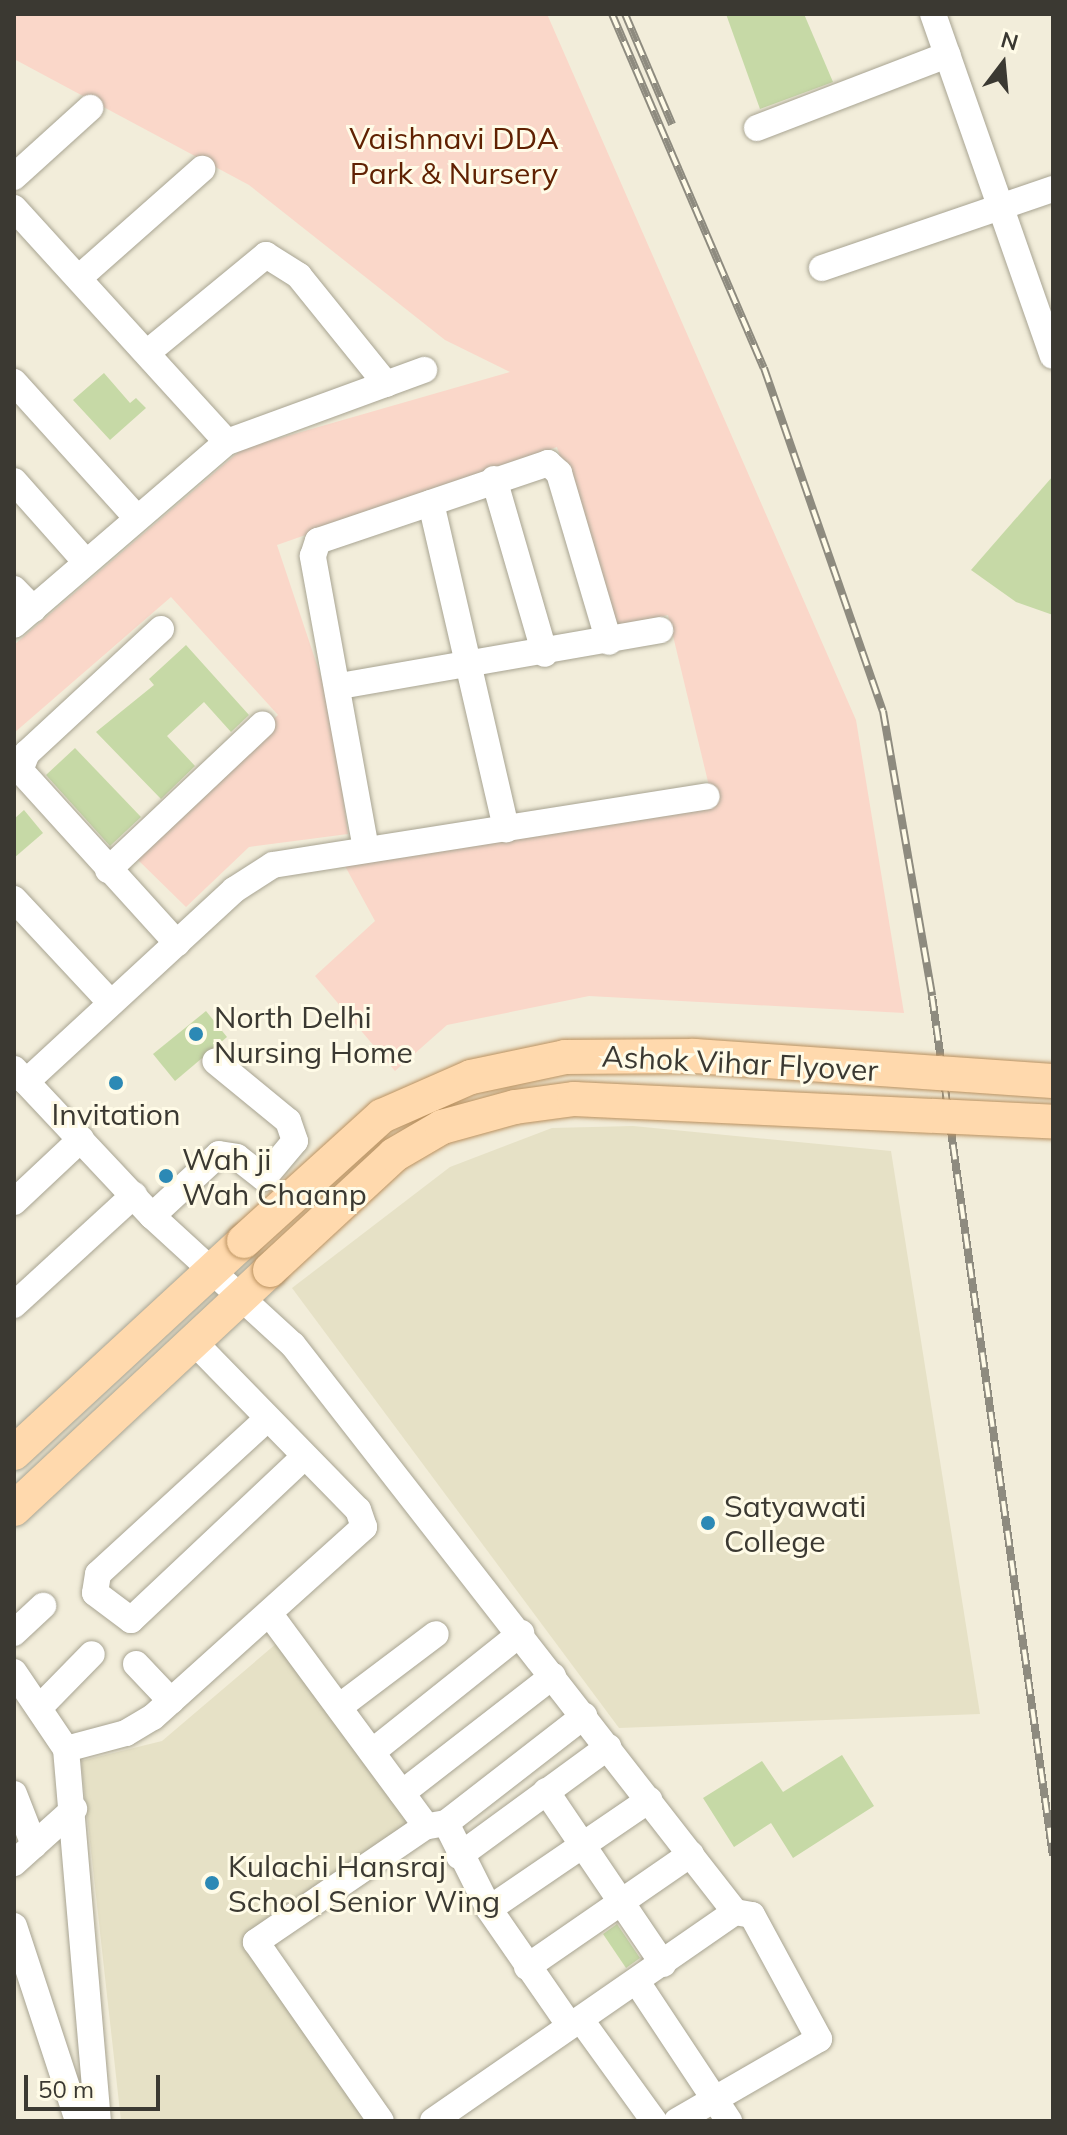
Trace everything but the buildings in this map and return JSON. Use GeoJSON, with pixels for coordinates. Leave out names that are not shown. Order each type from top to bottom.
{"type":"FeatureCollection","features":[{"type":"Feature","properties":{"kind":"main road","name":"Ashok Vihar Flyover"},"geometry":{"type":"LineString","coordinates":[[14,1453],[382,1116],[471,1077],[565,1057],[694,1056],[1053,1081]]}},
{"type":"Feature","properties":{"kind":"main road","name":"Ashok Vihar Flyover"},"geometry":{"type":"LineString","coordinates":[[14,1509],[404,1149],[442,1127],[515,1107],[574,1099],[1053,1122]]}},
{"type":"Feature","properties":{"kind":"street"},"geometry":{"type":"LineString","coordinates":[[933,14],[1050,339]]}},
{"type":"Feature","properties":{"kind":"street"},"geometry":{"type":"LineString","coordinates":[[757,128],[947,55]]}},
{"type":"Feature","properties":{"kind":"street"},"geometry":{"type":"LineString","coordinates":[[14,177],[90,108]]}},
{"type":"Feature","properties":{"kind":"street"},"geometry":{"type":"LineString","coordinates":[[81,276],[202,169]]}},
{"type":"Feature","properties":{"kind":"street"},"geometry":{"type":"LineString","coordinates":[[822,268],[1053,189]]}},
{"type":"Feature","properties":{"kind":"street"},"geometry":{"type":"LineString","coordinates":[[14,208],[81,276],[227,442]]}},
{"type":"Feature","properties":{"kind":"street"},"geometry":{"type":"LineString","coordinates":[[148,352],[266,255],[299,276],[386,384]]}},
{"type":"Feature","properties":{"kind":"street"},"geometry":{"type":"LineString","coordinates":[[14,589],[23,617],[135,516],[227,442],[424,370]]}},
{"type":"Feature","properties":{"kind":"street"},"geometry":{"type":"LineString","coordinates":[[14,382],[135,516]]}},
{"type":"Feature","properties":{"kind":"street"},"geometry":{"type":"LineString","coordinates":[[366,849],[314,547],[540,463],[559,473],[609,642]]}},
{"type":"Feature","properties":{"kind":"street"},"geometry":{"type":"LineString","coordinates":[[494,479],[545,654]]}},
{"type":"Feature","properties":{"kind":"street"},"geometry":{"type":"LineString","coordinates":[[14,481],[85,561]]}},
{"type":"Feature","properties":{"kind":"street"},"geometry":{"type":"LineString","coordinates":[[431,503],[473,667],[506,829]]}},
{"type":"Feature","properties":{"kind":"street"},"geometry":{"type":"LineString","coordinates":[[161,629],[21,762],[25,780],[177,943]]}},
{"type":"Feature","properties":{"kind":"street"},"geometry":{"type":"LineString","coordinates":[[340,686],[473,667],[660,630]]}},
{"type":"Feature","properties":{"kind":"street"},"geometry":{"type":"LineString","coordinates":[[108,870],[262,725]]}},
{"type":"Feature","properties":{"kind":"street"},"geometry":{"type":"LineString","coordinates":[[677,2121],[820,2034],[756,1918],[735,1912],[521,1633],[293,1345],[239,1300],[152,1216],[20,1075],[111,1003],[252,875],[293,859],[707,796]]}},
{"type":"Feature","properties":{"kind":"street"},"geometry":{"type":"LineString","coordinates":[[14,899],[111,1003]]}},
{"type":"Feature","properties":{"kind":"street"},"geometry":{"type":"LineString","coordinates":[[152,1216],[219,1154],[237,1157],[264,1178],[295,1141],[288,1121],[215,1061]]}},
{"type":"Feature","properties":{"kind":"street"},"geometry":{"type":"LineString","coordinates":[[14,1202],[81,1139]]}},
{"type":"Feature","properties":{"kind":"street"},"geometry":{"type":"LineString","coordinates":[[14,1305],[134,1195]]}},
{"type":"Feature","properties":{"kind":"street"},"geometry":{"type":"LineString","coordinates":[[66,1749],[138,1728],[364,1527],[358,1510],[303,1458],[194,1342]]}},
{"type":"Feature","properties":{"kind":"street"},"geometry":{"type":"LineString","coordinates":[[267,1419],[98,1574],[95,1593],[131,1620],[303,1458]]}},
{"type":"Feature","properties":{"kind":"street"},"geometry":{"type":"LineString","coordinates":[[14,1633],[43,1606]]}},
{"type":"Feature","properties":{"kind":"street"},"geometry":{"type":"LineString","coordinates":[[269,1613],[402,1793],[436,1825],[459,1856],[527,1967],[654,2121]]}},
{"type":"Feature","properties":{"kind":"street"},"geometry":{"type":"LineString","coordinates":[[372,1752],[521,1633]]}},
{"type":"Feature","properties":{"kind":"street"},"geometry":{"type":"LineString","coordinates":[[339,1707],[436,1634]]}},
{"type":"Feature","properties":{"kind":"street"},"geometry":{"type":"LineString","coordinates":[[42,1705],[92,1654]]}},
{"type":"Feature","properties":{"kind":"street"},"geometry":{"type":"LineString","coordinates":[[136,1664],[171,1701]]}},
{"type":"Feature","properties":{"kind":"street"},"geometry":{"type":"LineString","coordinates":[[14,1672],[42,1705],[66,1749],[74,1809],[98,2121]]}},
{"type":"Feature","properties":{"kind":"street"},"geometry":{"type":"LineString","coordinates":[[402,1793],[553,1676]]}},
{"type":"Feature","properties":{"kind":"street"},"geometry":{"type":"LineString","coordinates":[[381,2121],[256,1942],[436,1825],[584,1716]]}},
{"type":"Feature","properties":{"kind":"street"},"geometry":{"type":"LineString","coordinates":[[459,1856],[608,1747]]}},
{"type":"Feature","properties":{"kind":"street"},"geometry":{"type":"LineString","coordinates":[[546,1791],[663,1964]]}},
{"type":"Feature","properties":{"kind":"street"},"geometry":{"type":"LineString","coordinates":[[14,1794],[34,1845]]}},
{"type":"Feature","properties":{"kind":"street"},"geometry":{"type":"LineString","coordinates":[[489,1909],[585,1848],[649,1800]]}},
{"type":"Feature","properties":{"kind":"street"},"geometry":{"type":"LineString","coordinates":[[14,1863],[74,1809]]}},
{"type":"Feature","properties":{"kind":"street"},"geometry":{"type":"LineString","coordinates":[[527,1967],[691,1854]]}},
{"type":"Feature","properties":{"kind":"street"},"geometry":{"type":"LineString","coordinates":[[447,2117],[735,1912]]}},
{"type":"Feature","properties":{"kind":"street"},"geometry":{"type":"LineString","coordinates":[[14,1926],[78,2121]]}},
{"type":"Feature","properties":{"kind":"street"},"geometry":{"type":"LineString","coordinates":[[637,1982],[729,2121]]}},
{"type":"Feature","properties":{"kind":"shaded area","name":"Satyawati College"},"geometry":{"type":"Polygon","coordinates":[[[633,1126],[891,1151],[980,1714],[619,1728],[292,1288],[450,1167],[552,1128],[633,1126]]]}},
{"type":"Feature","properties":{"kind":"shaded area","name":"Kulachi Hansraj School Senior Wing"},"geometry":{"type":"Polygon","coordinates":[[[277,1643],[415,1826],[245,1941],[371,2121],[121,2121],[81,1761],[162,1741],[277,1643]]]}},
{"type":"Feature","properties":{"kind":"green space","name":"Vaishnavi DDA Park & Nursery"},"geometry":{"type":"Polygon","coordinates":[[[14,14],[547,14],[856,720],[904,1013],[589,996],[447,1025],[395,1071],[315,976],[375,921],[333,844],[709,786],[668,615],[614,628],[557,447],[277,545],[331,707],[348,834],[249,847],[186,907],[135,857],[278,715],[171,597],[14,733],[14,645],[242,449],[510,372],[445,340],[249,185],[14,59],[14,14]]]}},
{"type":"Feature","properties":{"kind":"railway"},"geometry":{"type":"LineString","coordinates":[[612,14],[764,368],[883,711],[932,996],[1053,1856]]}},
{"type":"Feature","properties":{"kind":"railway"},"geometry":{"type":"LineString","coordinates":[[625,14],[672,124]]}},
{"type":"Feature","properties":{"kind":"place","name":"North Delhi Nursing Home"},"geometry":{"type":"Point","coordinates":[196,1034]}},
{"type":"Feature","properties":{"kind":"place","name":"Invitation"},"geometry":{"type":"Point","coordinates":[116,1083]}},
{"type":"Feature","properties":{"kind":"place","name":"Wah ji Wah Chaanp"},"geometry":{"type":"Point","coordinates":[166,1176]}},
{"type":"Feature","properties":{"kind":"place","name":"Satyawati College"},"geometry":{"type":"Point","coordinates":[708,1523]}},
{"type":"Feature","properties":{"kind":"place","name":"Kulachi Hansraj School Senior Wing"},"geometry":{"type":"Point","coordinates":[212,1883]}}]}
